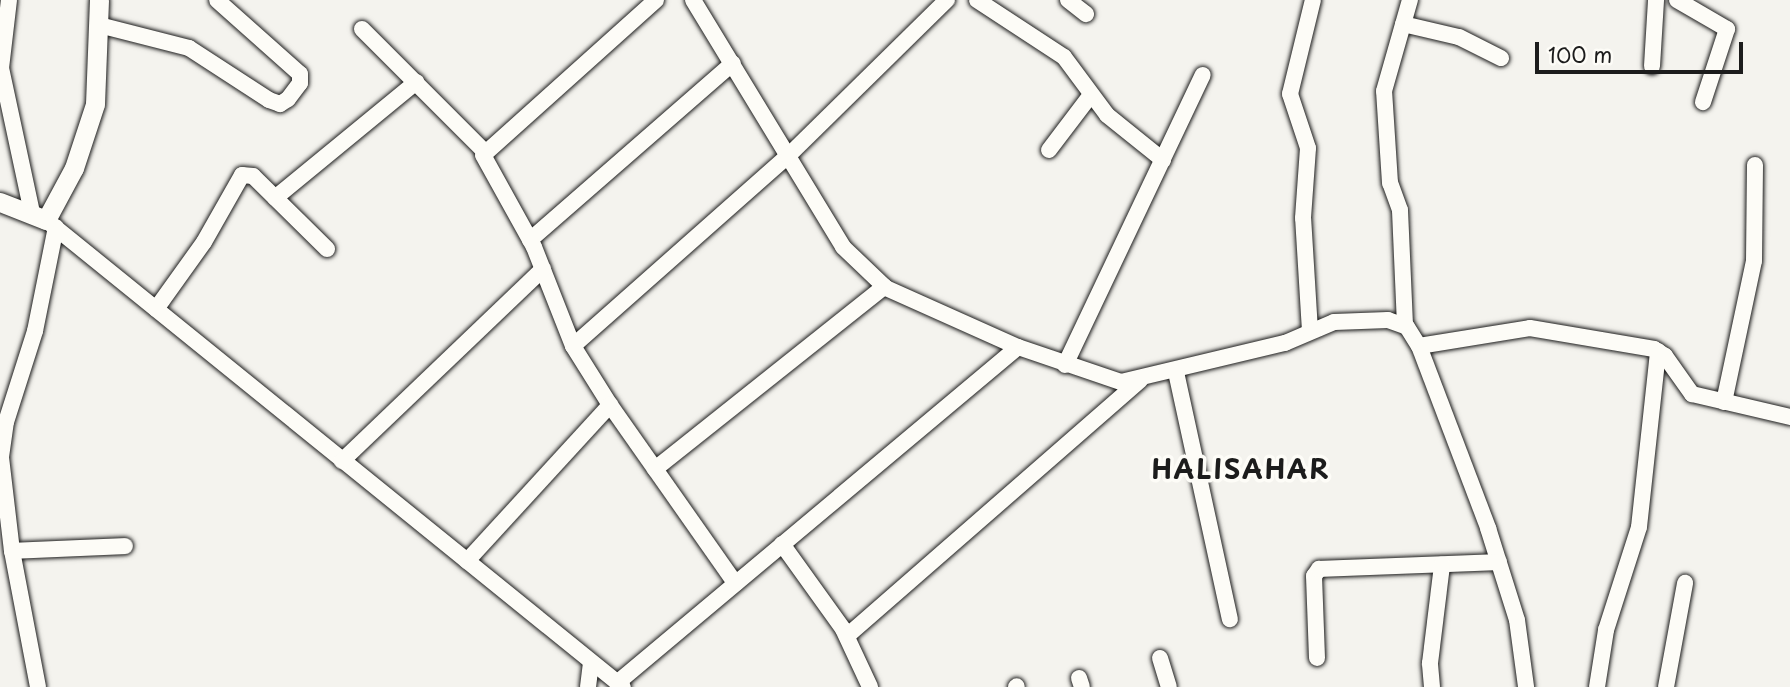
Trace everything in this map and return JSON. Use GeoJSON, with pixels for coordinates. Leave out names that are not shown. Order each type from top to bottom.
{"type":"FeatureCollection","features":[{"type":"Feature","properties":{"kind":"street"},"geometry":{"type":"LineString","coordinates":[[9,0],[0,59],[45,220],[35,331],[2,439],[1,476],[12,551],[38,687]]}},
{"type":"Feature","properties":{"kind":"street"},"geometry":{"type":"LineString","coordinates":[[45,220],[74,168],[96,104],[99,0]]}},
{"type":"Feature","properties":{"kind":"street"},"geometry":{"type":"LineString","coordinates":[[99,25],[189,48],[269,100],[280,104],[288,99],[300,83],[300,74],[217,0]]}},
{"type":"Feature","properties":{"kind":"street"},"geometry":{"type":"LineString","coordinates":[[484,151],[656,0]]}},
{"type":"Feature","properties":{"kind":"street"},"geometry":{"type":"LineString","coordinates":[[693,0],[843,247],[884,287],[1018,347],[1110,380],[1140,380],[1176,372],[1285,343],[1334,322],[1388,320],[1405,325]]}},
{"type":"Feature","properties":{"kind":"street"},"geometry":{"type":"LineString","coordinates":[[977,0],[1060,54],[1090,96],[1163,160]]}},
{"type":"Feature","properties":{"kind":"street"},"geometry":{"type":"LineString","coordinates":[[1068,0],[1086,13]]}},
{"type":"Feature","properties":{"kind":"street"},"geometry":{"type":"LineString","coordinates":[[1310,331],[1303,218],[1308,148],[1290,94],[1313,0]]}},
{"type":"Feature","properties":{"kind":"street"},"geometry":{"type":"LineString","coordinates":[[1410,0],[1384,91],[1390,183],[1399,210],[1405,325],[1419,346],[1499,562],[1517,620],[1526,687]]}},
{"type":"Feature","properties":{"kind":"street"},"geometry":{"type":"LineString","coordinates":[[1652,66],[1656,0]]}},
{"type":"Feature","properties":{"kind":"street"},"geometry":{"type":"LineString","coordinates":[[1677,0],[1727,29],[1703,102]]}},
{"type":"Feature","properties":{"kind":"street"},"geometry":{"type":"LineString","coordinates":[[573,346],[788,156],[939,3]]}},
{"type":"Feature","properties":{"kind":"street"},"geometry":{"type":"LineString","coordinates":[[1403,24],[1459,37],[1501,58]]}},
{"type":"Feature","properties":{"kind":"street"},"geometry":{"type":"LineString","coordinates":[[362,29],[484,151],[484,160],[543,268],[573,346],[610,405],[735,583]]}},
{"type":"Feature","properties":{"kind":"street"},"geometry":{"type":"LineString","coordinates":[[530,240],[733,63]]}},
{"type":"Feature","properties":{"kind":"street"},"geometry":{"type":"LineString","coordinates":[[1065,365],[1203,75]]}},
{"type":"Feature","properties":{"kind":"street"},"geometry":{"type":"LineString","coordinates":[[275,198],[416,82]]}},
{"type":"Feature","properties":{"kind":"street"},"geometry":{"type":"LineString","coordinates":[[1049,150],[1090,96]]}},
{"type":"Feature","properties":{"kind":"street"},"geometry":{"type":"LineString","coordinates":[[1724,402],[1752,271],[1755,164]]}},
{"type":"Feature","properties":{"kind":"street"},"geometry":{"type":"LineString","coordinates":[[156,309],[200,248],[242,175],[253,176],[327,249]]}},
{"type":"Feature","properties":{"kind":"street"},"geometry":{"type":"LineString","coordinates":[[0,202],[45,220],[620,685],[735,583],[1018,347]]}},
{"type":"Feature","properties":{"kind":"street"},"geometry":{"type":"LineString","coordinates":[[342,461],[543,268]]}},
{"type":"Feature","properties":{"kind":"street"},"geometry":{"type":"LineString","coordinates":[[655,469],[884,287]]}},
{"type":"Feature","properties":{"kind":"street"},"geometry":{"type":"LineString","coordinates":[[1419,346],[1530,328],[1658,351],[1690,392],[1790,417]]}},
{"type":"Feature","properties":{"kind":"street"},"geometry":{"type":"LineString","coordinates":[[1597,687],[1606,630],[1639,527],[1658,351]]}},
{"type":"Feature","properties":{"kind":"street"},"geometry":{"type":"LineString","coordinates":[[1176,372],[1230,619]]}},
{"type":"Feature","properties":{"kind":"street"},"geometry":{"type":"LineString","coordinates":[[847,636],[1140,380]]}},
{"type":"Feature","properties":{"kind":"street"},"geometry":{"type":"LineString","coordinates":[[467,561],[610,405]]}},
{"type":"Feature","properties":{"kind":"street"},"geometry":{"type":"LineString","coordinates":[[782,544],[847,636],[870,687]]}},
{"type":"Feature","properties":{"kind":"street"},"geometry":{"type":"LineString","coordinates":[[12,551],[125,546]]}},
{"type":"Feature","properties":{"kind":"street"},"geometry":{"type":"LineString","coordinates":[[1317,658],[1314,576],[1319,569],[1499,562]]}},
{"type":"Feature","properties":{"kind":"street"},"geometry":{"type":"LineString","coordinates":[[1432,687],[1430,663],[1442,565]]}},
{"type":"Feature","properties":{"kind":"street"},"geometry":{"type":"LineString","coordinates":[[1667,687],[1685,583]]}},
{"type":"Feature","properties":{"kind":"street"},"geometry":{"type":"LineString","coordinates":[[1160,658],[1169,687]]}},
{"type":"Feature","properties":{"kind":"street"},"geometry":{"type":"LineString","coordinates":[[588,687],[592,663]]}},
{"type":"Feature","properties":{"kind":"district","name":"HALISAHAR"},"geometry":{"type":"Point","coordinates":[1241,469]}}]}
